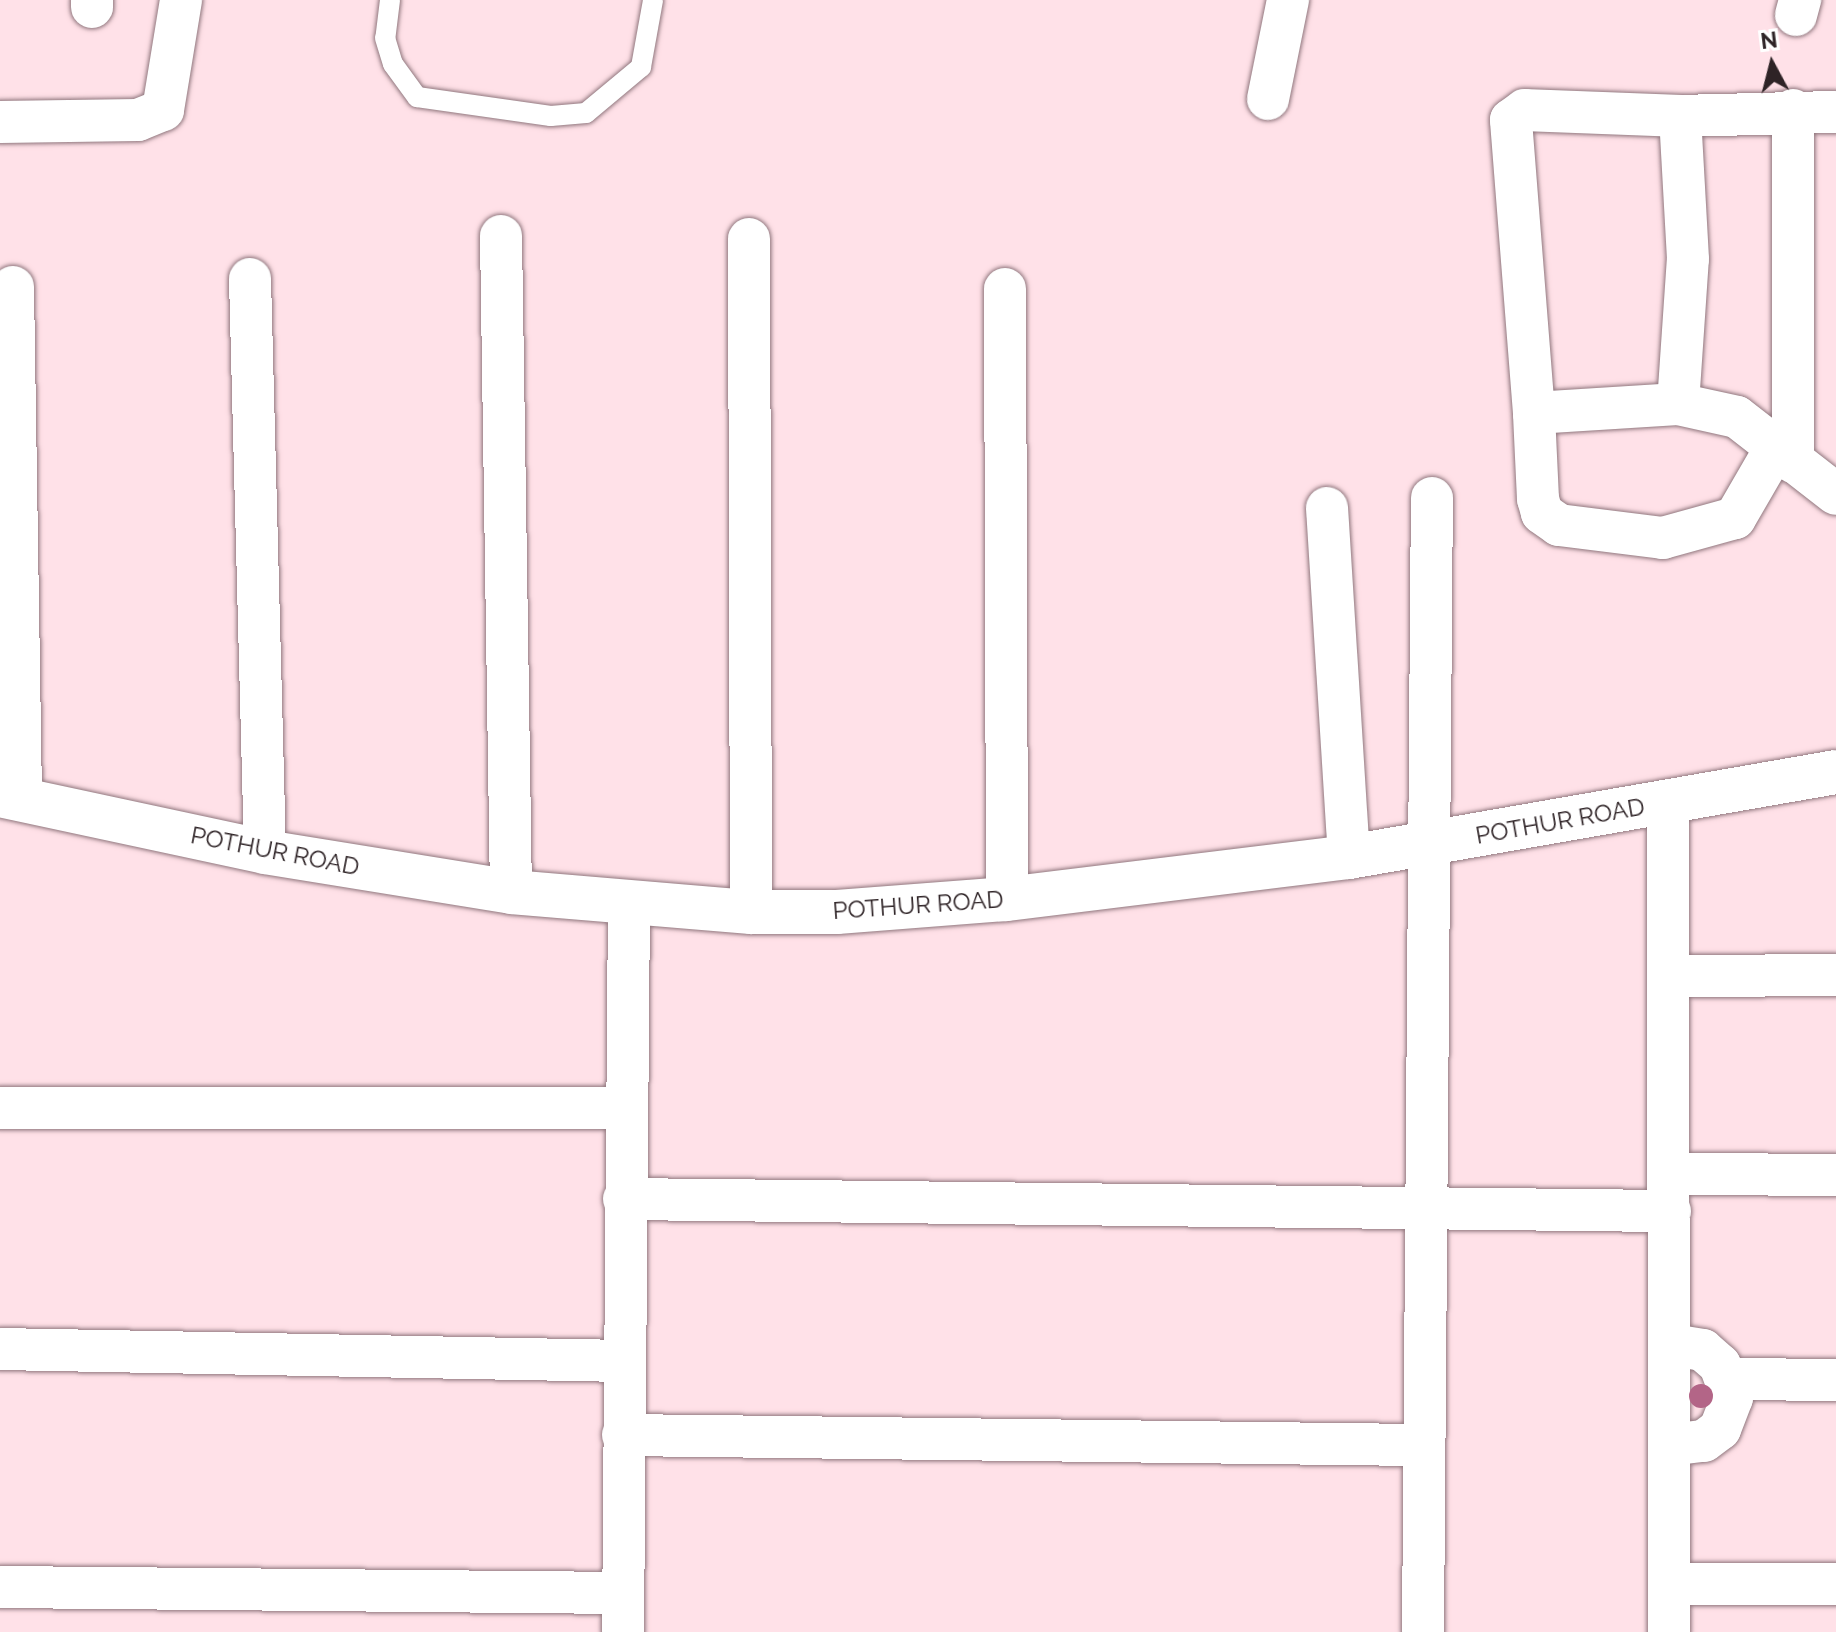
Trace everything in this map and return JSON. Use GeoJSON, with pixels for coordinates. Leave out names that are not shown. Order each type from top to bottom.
{"type":"FeatureCollection","features":[{"type":"Feature","properties":{"kind":"street"},"geometry":{"type":"LineString","coordinates":[[0,122],[138,120],[163,110],[181,0]]}},
{"type":"Feature","properties":{"kind":"street"},"geometry":{"type":"LineString","coordinates":[[1268,99],[1288,0]]}},
{"type":"Feature","properties":{"kind":"street"},"geometry":{"type":"LineString","coordinates":[[1793,110],[1784,456],[1735,518],[1663,538],[1559,525],[1542,513],[1538,499],[1534,413],[1507,136],[1511,120],[1525,110],[1680,116],[1793,110],[1836,112]]}},
{"type":"Feature","properties":{"kind":"street"},"geometry":{"type":"LineString","coordinates":[[1678,404],[1688,259],[1680,116]]}},
{"type":"Feature","properties":{"kind":"street"},"geometry":{"type":"LineString","coordinates":[[501,236],[511,892]]}},
{"type":"Feature","properties":{"kind":"street"},"geometry":{"type":"LineString","coordinates":[[749,239],[751,912]]}},
{"type":"Feature","properties":{"kind":"street"},"geometry":{"type":"LineString","coordinates":[[250,279],[265,852]]}},
{"type":"Feature","properties":{"kind":"street"},"geometry":{"type":"LineString","coordinates":[[10,796],[13,287]]}},
{"type":"Feature","properties":{"kind":"street"},"geometry":{"type":"LineString","coordinates":[[1005,289],[1007,899]]}},
{"type":"Feature","properties":{"kind":"street"},"geometry":{"type":"LineString","coordinates":[[1534,413],[1678,404],[1737,417],[1836,494]]}},
{"type":"Feature","properties":{"kind":"street"},"geometry":{"type":"LineString","coordinates":[[1423,1632],[1424,1208],[1434,842],[1432,498]]}},
{"type":"Feature","properties":{"kind":"street"},"geometry":{"type":"LineString","coordinates":[[1327,508],[1349,857]]}},
{"type":"Feature","properties":{"kind":"street","name":"POTHUR ROAD"},"geometry":{"type":"LineString","coordinates":[[10,796],[265,852],[511,892],[751,912],[888,910],[1007,899],[1349,857],[1836,772]]}},
{"type":"Feature","properties":{"kind":"street"},"geometry":{"type":"LineString","coordinates":[[1668,803],[1671,976],[1669,1632]]}},
{"type":"Feature","properties":{"kind":"street"},"geometry":{"type":"LineString","coordinates":[[0,1587],[623,1612],[624,1199],[629,904]]}},
{"type":"Feature","properties":{"kind":"street"},"geometry":{"type":"LineString","coordinates":[[1671,976],[1836,975]]}},
{"type":"Feature","properties":{"kind":"street"},"geometry":{"type":"LineString","coordinates":[[0,1108],[625,1108]]}},
{"type":"Feature","properties":{"kind":"street"},"geometry":{"type":"LineString","coordinates":[[624,1199],[1424,1208],[1670,1192],[1836,1175]]}},
{"type":"Feature","properties":{"kind":"street"},"geometry":{"type":"LineString","coordinates":[[1669,1445],[1704,1441],[1720,1429],[1732,1398],[1728,1379],[1703,1350],[1670,1345]]}},
{"type":"Feature","properties":{"kind":"street"},"geometry":{"type":"LineString","coordinates":[[0,1349],[624,1361]]}},
{"type":"Feature","properties":{"kind":"street"},"geometry":{"type":"LineString","coordinates":[[1728,1379],[1836,1380]]}},
{"type":"Feature","properties":{"kind":"street"},"geometry":{"type":"LineString","coordinates":[[623,1435],[1423,1445]]}},
{"type":"Feature","properties":{"kind":"street"},"geometry":{"type":"LineString","coordinates":[[1669,1584],[1836,1584]]}},
{"type":"Feature","properties":{"kind":"lane"},"geometry":{"type":"LineString","coordinates":[[390,0],[385,38],[393,64],[417,97],[551,116],[586,113],[641,67],[653,0]]}}]}
